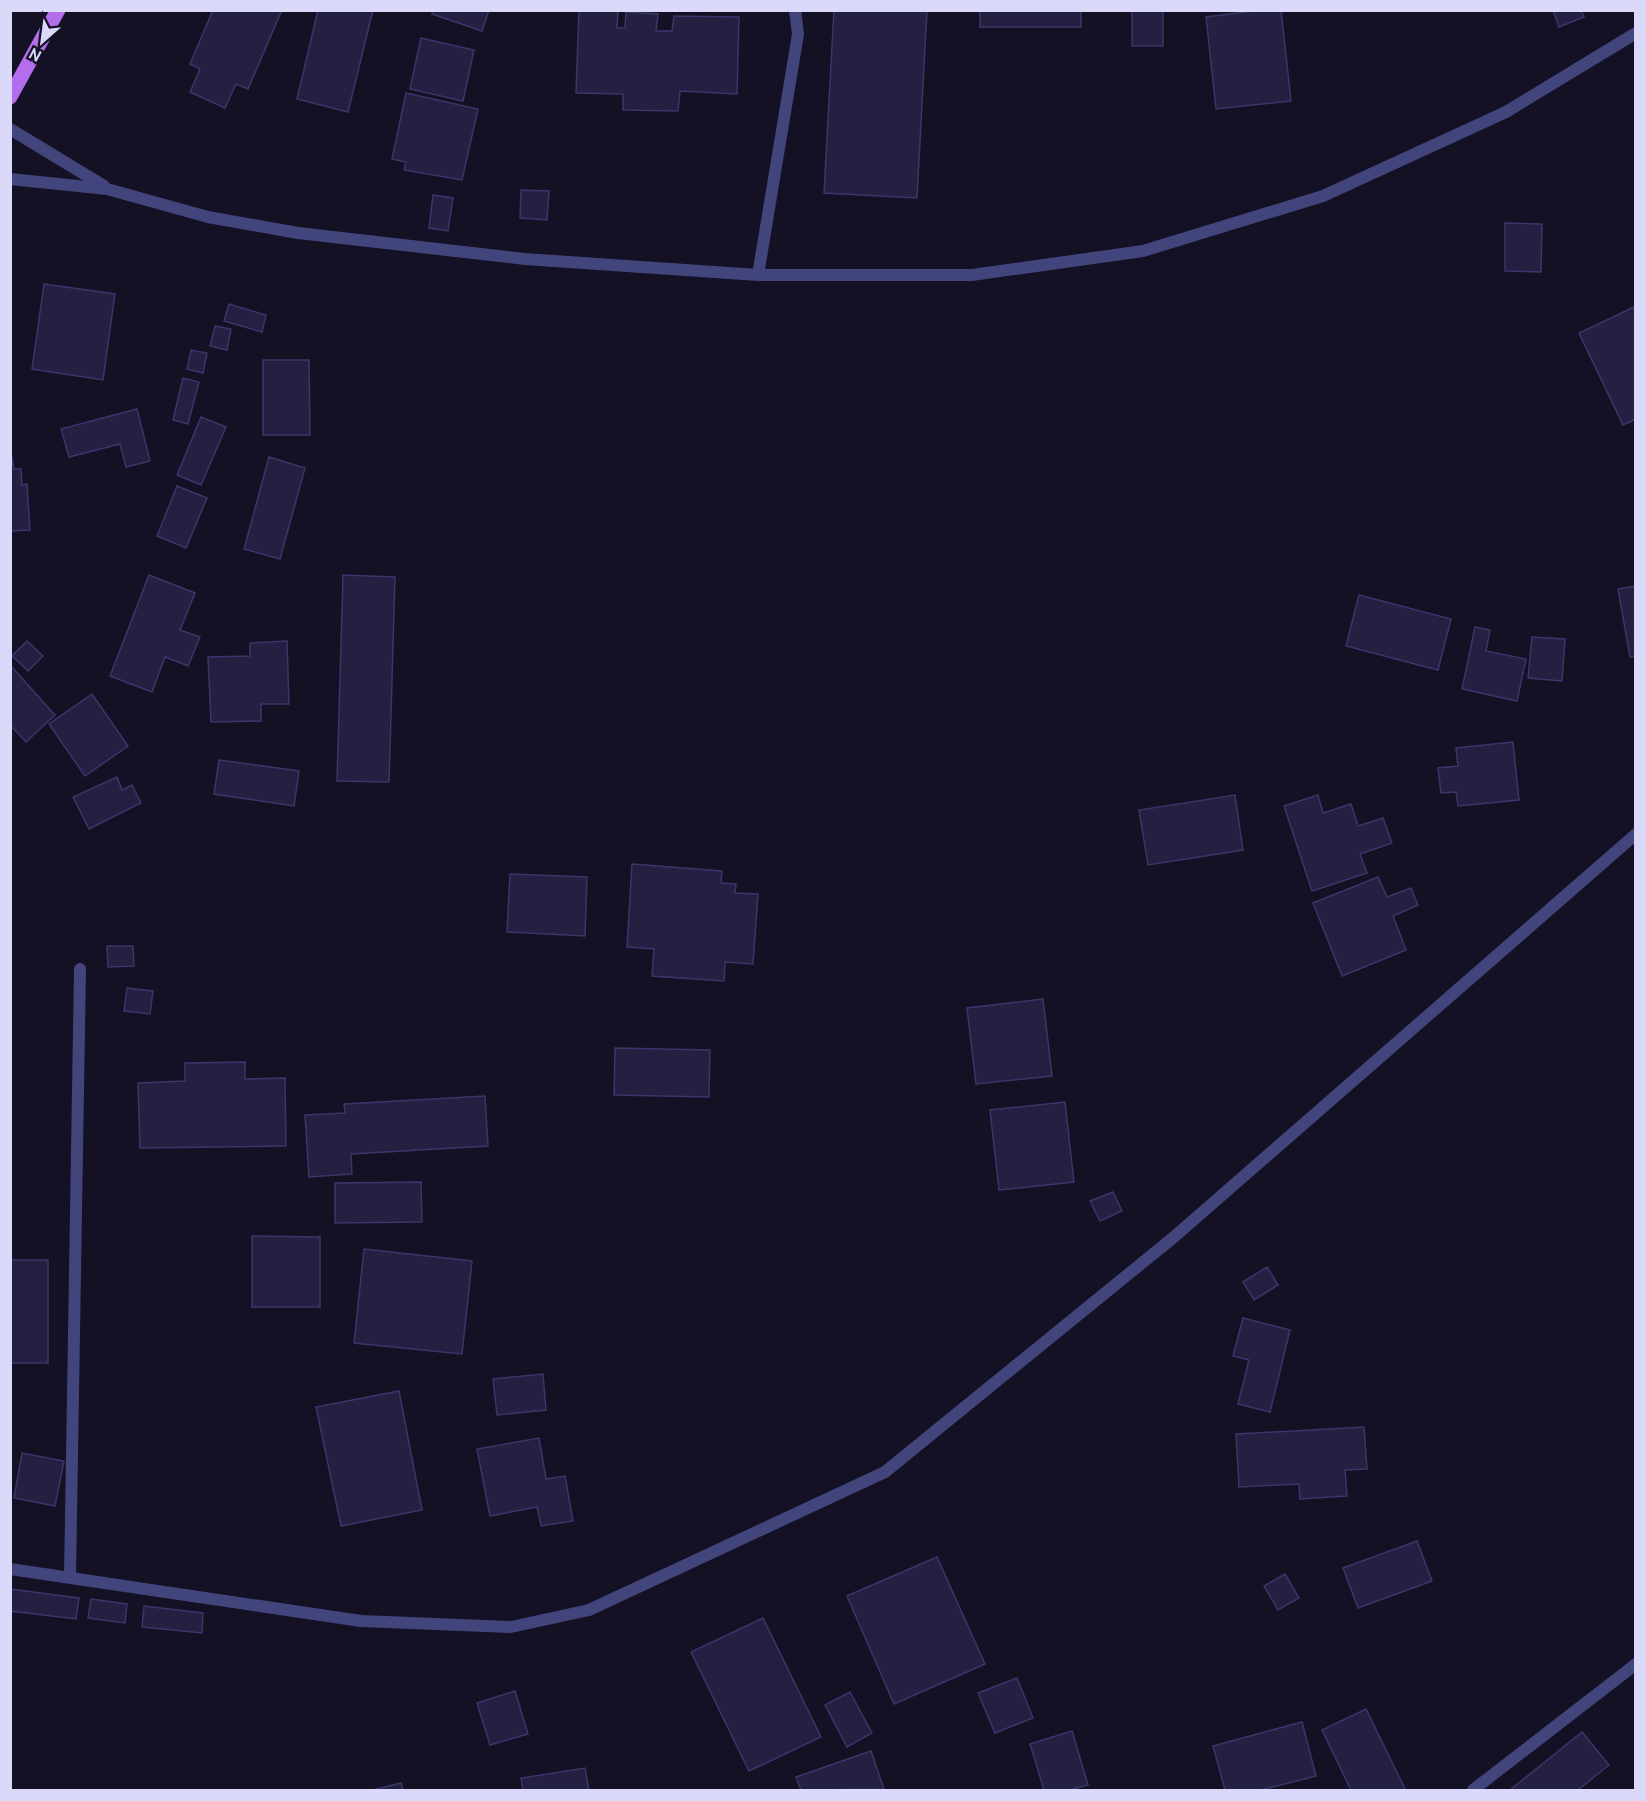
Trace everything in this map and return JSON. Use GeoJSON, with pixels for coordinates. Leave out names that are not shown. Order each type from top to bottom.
{"type":"FeatureCollection","features":[{"type":"Feature","properties":{"kind":"main road"},"geometry":{"type":"LineString","coordinates":[[10,97],[58,10]]}},
{"type":"Feature","properties":{"kind":"street"},"geometry":{"type":"LineString","coordinates":[[758,275],[798,34],[795,10]]}},
{"type":"Feature","properties":{"kind":"street"},"geometry":{"type":"LineString","coordinates":[[10,180],[107,189],[208,217],[298,233],[525,259],[758,275],[972,274],[1143,251],[1323,196],[1506,112],[1635,33]]}},
{"type":"Feature","properties":{"kind":"street"},"geometry":{"type":"LineString","coordinates":[[10,129],[107,189]]}},
{"type":"Feature","properties":{"kind":"street"},"geometry":{"type":"LineString","coordinates":[[10,1569],[361,1622],[511,1628],[589,1610],[885,1472],[1174,1237],[1635,834]]}},
{"type":"Feature","properties":{"kind":"street"},"geometry":{"type":"LineString","coordinates":[[70,1577],[80,969]]}},
{"type":"Feature","properties":{"kind":"street"},"geometry":{"type":"LineString","coordinates":[[1473,1791],[1635,1664]]}},
{"type":"Feature","properties":{"kind":"building"},"geometry":{"type":"Polygon","coordinates":[[[213,10],[282,10],[248,89],[236,84],[225,108],[190,92],[200,69],[190,64],[213,10]]]}},
{"type":"Feature","properties":{"kind":"building"},"geometry":{"type":"Polygon","coordinates":[[[318,10],[373,10],[348,112],[297,99],[318,10]]]}},
{"type":"Feature","properties":{"kind":"building"},"geometry":{"type":"Polygon","coordinates":[[[433,10],[489,10],[482,31],[432,14],[433,10]]]}},
{"type":"Feature","properties":{"kind":"building"},"geometry":{"type":"Polygon","coordinates":[[[579,10],[618,10],[617,28],[625,28],[626,12],[658,14],[656,31],[672,31],[674,16],[739,17],[737,94],[680,91],[678,111],[623,110],[623,94],[576,93],[579,10]]]}},
{"type":"Feature","properties":{"kind":"building"},"geometry":{"type":"Polygon","coordinates":[[[834,10],[927,10],[917,198],[824,193],[834,10]]]}},
{"type":"Feature","properties":{"kind":"building"},"geometry":{"type":"Polygon","coordinates":[[[980,10],[1081,10],[1081,27],[980,27],[980,10]]]}},
{"type":"Feature","properties":{"kind":"building"},"geometry":{"type":"Polygon","coordinates":[[[1132,10],[1163,10],[1163,46],[1132,46],[1132,10]]]}},
{"type":"Feature","properties":{"kind":"building"},"geometry":{"type":"Polygon","coordinates":[[[1261,10],[1281,10],[1291,101],[1216,109],[1206,17],[1261,10]]]}},
{"type":"Feature","properties":{"kind":"building"},"geometry":{"type":"Polygon","coordinates":[[[1553,10],[1581,10],[1584,17],[1559,27],[1553,10]]]}},
{"type":"Feature","properties":{"kind":"building"},"geometry":{"type":"Polygon","coordinates":[[[421,38],[474,50],[463,101],[410,89],[421,38]]]}},
{"type":"Feature","properties":{"kind":"building"},"geometry":{"type":"Polygon","coordinates":[[[406,93],[478,109],[462,180],[404,170],[406,162],[392,159],[406,93]]]}},
{"type":"Feature","properties":{"kind":"building"},"geometry":{"type":"Polygon","coordinates":[[[521,190],[549,191],[547,220],[520,218],[521,190]]]}},
{"type":"Feature","properties":{"kind":"building"},"geometry":{"type":"Polygon","coordinates":[[[433,195],[453,198],[448,231],[429,228],[433,195]]]}},
{"type":"Feature","properties":{"kind":"building"},"geometry":{"type":"Polygon","coordinates":[[[1505,223],[1542,224],[1541,272],[1505,271],[1505,223]]]}},
{"type":"Feature","properties":{"kind":"building"},"geometry":{"type":"Polygon","coordinates":[[[44,284],[115,294],[103,380],[32,369],[44,284]]]}},
{"type":"Feature","properties":{"kind":"building"},"geometry":{"type":"Polygon","coordinates":[[[229,304],[266,315],[262,332],[224,321],[229,304]]]}},
{"type":"Feature","properties":{"kind":"building"},"geometry":{"type":"Polygon","coordinates":[[[1636,306],[1636,419],[1623,425],[1579,333],[1636,306]]]}},
{"type":"Feature","properties":{"kind":"building"},"geometry":{"type":"Polygon","coordinates":[[[215,326],[231,329],[227,350],[210,346],[215,326]]]}},
{"type":"Feature","properties":{"kind":"building"},"geometry":{"type":"Polygon","coordinates":[[[191,350],[207,353],[203,373],[187,369],[191,350]]]}},
{"type":"Feature","properties":{"kind":"building"},"geometry":{"type":"Polygon","coordinates":[[[263,360],[309,360],[310,435],[263,435],[263,360]]]}},
{"type":"Feature","properties":{"kind":"building"},"geometry":{"type":"Polygon","coordinates":[[[183,378],[199,382],[188,424],[173,420],[183,378]]]}},
{"type":"Feature","properties":{"kind":"building"},"geometry":{"type":"Polygon","coordinates":[[[137,409],[150,461],[126,467],[120,444],[69,457],[61,429],[137,409]]]}},
{"type":"Feature","properties":{"kind":"building"},"geometry":{"type":"Polygon","coordinates":[[[201,417],[226,427],[201,485],[177,475],[201,417]]]}},
{"type":"Feature","properties":{"kind":"building"},"geometry":{"type":"Polygon","coordinates":[[[10,446],[14,469],[21,469],[22,485],[27,484],[30,530],[10,531],[10,446]]]}},
{"type":"Feature","properties":{"kind":"building"},"geometry":{"type":"Polygon","coordinates":[[[269,457],[305,468],[280,559],[244,549],[269,457]]]}},
{"type":"Feature","properties":{"kind":"building"},"geometry":{"type":"Polygon","coordinates":[[[177,486],[207,498],[186,548],[157,536],[177,486]]]}},
{"type":"Feature","properties":{"kind":"building"},"geometry":{"type":"Polygon","coordinates":[[[149,575],[195,593],[180,630],[200,637],[188,666],[165,657],[152,692],[110,676],[149,575]]]}},
{"type":"Feature","properties":{"kind":"building"},"geometry":{"type":"Polygon","coordinates":[[[343,575],[395,577],[389,782],[337,781],[343,575]]]}},
{"type":"Feature","properties":{"kind":"building"},"geometry":{"type":"Polygon","coordinates":[[[1636,586],[1636,656],[1630,657],[1618,589],[1636,586]]]}},
{"type":"Feature","properties":{"kind":"building"},"geometry":{"type":"Polygon","coordinates":[[[1359,595],[1451,619],[1438,670],[1346,646],[1359,595]]]}},
{"type":"Feature","properties":{"kind":"building"},"geometry":{"type":"Polygon","coordinates":[[[1475,627],[1490,630],[1486,651],[1526,659],[1517,701],[1462,689],[1475,627]]]}},
{"type":"Feature","properties":{"kind":"building"},"geometry":{"type":"Polygon","coordinates":[[[1532,637],[1565,639],[1562,681],[1528,678],[1532,637]]]}},
{"type":"Feature","properties":{"kind":"building"},"geometry":{"type":"Polygon","coordinates":[[[27,641],[43,656],[28,671],[12,656],[27,641]]]}},
{"type":"Feature","properties":{"kind":"building"},"geometry":{"type":"Polygon","coordinates":[[[287,641],[289,704],[261,704],[261,721],[211,722],[208,657],[250,656],[250,643],[287,641]]]}},
{"type":"Feature","properties":{"kind":"building"},"geometry":{"type":"Polygon","coordinates":[[[10,665],[55,715],[26,742],[10,725],[10,665]]]}},
{"type":"Feature","properties":{"kind":"building"},"geometry":{"type":"Polygon","coordinates":[[[92,694],[128,746],[85,776],[49,724],[92,694]]]}},
{"type":"Feature","properties":{"kind":"building"},"geometry":{"type":"Polygon","coordinates":[[[1513,742],[1519,800],[1458,806],[1456,792],[1441,793],[1438,768],[1458,766],[1456,748],[1513,742]]]}},
{"type":"Feature","properties":{"kind":"building"},"geometry":{"type":"Polygon","coordinates":[[[219,760],[299,771],[294,806],[214,794],[219,760]]]}},
{"type":"Feature","properties":{"kind":"building"},"geometry":{"type":"Polygon","coordinates":[[[117,777],[122,790],[132,785],[141,803],[89,829],[73,797],[117,777]]]}},
{"type":"Feature","properties":{"kind":"building"},"geometry":{"type":"Polygon","coordinates":[[[1235,795],[1243,850],[1148,865],[1139,810],[1235,795]]]}},
{"type":"Feature","properties":{"kind":"building"},"geometry":{"type":"Polygon","coordinates":[[[1318,795],[1323,813],[1351,804],[1358,826],[1383,818],[1392,843],[1360,854],[1367,873],[1312,891],[1284,806],[1318,795]]]}},
{"type":"Feature","properties":{"kind":"building"},"geometry":{"type":"Polygon","coordinates":[[[632,864],[722,871],[721,883],[736,884],[735,893],[758,894],[753,964],[725,962],[724,981],[652,976],[654,949],[627,947],[632,864]]]}},
{"type":"Feature","properties":{"kind":"building"},"geometry":{"type":"Polygon","coordinates":[[[510,874],[587,877],[585,936],[507,932],[510,874]]]}},
{"type":"Feature","properties":{"kind":"building"},"geometry":{"type":"Polygon","coordinates":[[[1378,877],[1387,897],[1411,888],[1418,905],[1393,916],[1406,950],[1342,976],[1313,903],[1378,877]]]}},
{"type":"Feature","properties":{"kind":"building"},"geometry":{"type":"Polygon","coordinates":[[[107,946],[133,946],[134,966],[108,967],[107,946]]]}},
{"type":"Feature","properties":{"kind":"building"},"geometry":{"type":"Polygon","coordinates":[[[127,988],[153,991],[150,1014],[124,1011],[127,988]]]}},
{"type":"Feature","properties":{"kind":"building"},"geometry":{"type":"Polygon","coordinates":[[[1043,999],[1052,1076],[976,1084],[967,1008],[1043,999]]]}},
{"type":"Feature","properties":{"kind":"building"},"geometry":{"type":"Polygon","coordinates":[[[615,1048],[710,1050],[709,1097],[614,1095],[615,1048]]]}},
{"type":"Feature","properties":{"kind":"building"},"geometry":{"type":"Polygon","coordinates":[[[245,1062],[245,1079],[285,1078],[286,1146],[140,1148],[138,1083],[185,1081],[185,1063],[245,1062]]]}},
{"type":"Feature","properties":{"kind":"building"},"geometry":{"type":"Polygon","coordinates":[[[485,1096],[488,1146],[351,1154],[352,1174],[309,1177],[305,1115],[345,1113],[344,1104],[485,1096]]]}},
{"type":"Feature","properties":{"kind":"building"},"geometry":{"type":"Polygon","coordinates":[[[1065,1102],[1074,1182],[999,1190],[990,1110],[1065,1102]]]}},
{"type":"Feature","properties":{"kind":"building"},"geometry":{"type":"Polygon","coordinates":[[[421,1182],[422,1222],[335,1223],[335,1183],[421,1182]]]}},
{"type":"Feature","properties":{"kind":"building"},"geometry":{"type":"Polygon","coordinates":[[[1113,1192],[1122,1211],[1100,1221],[1090,1201],[1113,1192]]]}},
{"type":"Feature","properties":{"kind":"building"},"geometry":{"type":"Polygon","coordinates":[[[252,1236],[320,1237],[320,1307],[252,1307],[252,1236]]]}},
{"type":"Feature","properties":{"kind":"building"},"geometry":{"type":"Polygon","coordinates":[[[364,1249],[472,1261],[462,1354],[354,1343],[364,1249]]]}},
{"type":"Feature","properties":{"kind":"building"},"geometry":{"type":"Polygon","coordinates":[[[10,1260],[48,1260],[48,1363],[10,1363],[10,1260]]]}},
{"type":"Feature","properties":{"kind":"building"},"geometry":{"type":"Polygon","coordinates":[[[1267,1267],[1278,1285],[1254,1300],[1243,1282],[1267,1267]]]}},
{"type":"Feature","properties":{"kind":"building"},"geometry":{"type":"Polygon","coordinates":[[[1243,1318],[1290,1330],[1270,1412],[1238,1404],[1249,1360],[1233,1356],[1243,1318]]]}},
{"type":"Feature","properties":{"kind":"building"},"geometry":{"type":"Polygon","coordinates":[[[543,1374],[546,1410],[497,1415],[493,1379],[543,1374]]]}},
{"type":"Feature","properties":{"kind":"building"},"geometry":{"type":"Polygon","coordinates":[[[399,1391],[422,1510],[341,1526],[316,1407],[399,1391]]]}},
{"type":"Feature","properties":{"kind":"building"},"geometry":{"type":"Polygon","coordinates":[[[1364,1427],[1367,1469],[1345,1470],[1347,1496],[1300,1499],[1299,1484],[1239,1487],[1236,1434],[1364,1427]]]}},
{"type":"Feature","properties":{"kind":"building"},"geometry":{"type":"Polygon","coordinates":[[[539,1438],[546,1479],[565,1476],[573,1521],[541,1526],[537,1507],[490,1516],[477,1449],[539,1438]]]}},
{"type":"Feature","properties":{"kind":"building"},"geometry":{"type":"Polygon","coordinates":[[[22,1453],[64,1461],[55,1506],[14,1498],[22,1453]]]}},
{"type":"Feature","properties":{"kind":"building"},"geometry":{"type":"Polygon","coordinates":[[[1417,1541],[1432,1581],[1358,1608],[1343,1568],[1417,1541]]]}},
{"type":"Feature","properties":{"kind":"building"},"geometry":{"type":"Polygon","coordinates":[[[937,1557],[985,1664],[894,1704],[847,1596],[937,1557]]]}},
{"type":"Feature","properties":{"kind":"building"},"geometry":{"type":"Polygon","coordinates":[[[1285,1574],[1299,1598],[1278,1610],[1264,1586],[1285,1574]]]}},
{"type":"Feature","properties":{"kind":"building"},"geometry":{"type":"Polygon","coordinates":[[[10,1589],[79,1598],[76,1619],[10,1611],[10,1589]]]}},
{"type":"Feature","properties":{"kind":"building"},"geometry":{"type":"Polygon","coordinates":[[[91,1599],[127,1604],[125,1623],[88,1618],[91,1599]]]}},
{"type":"Feature","properties":{"kind":"building"},"geometry":{"type":"Polygon","coordinates":[[[144,1606],[203,1613],[202,1633],[142,1627],[144,1606]]]}},
{"type":"Feature","properties":{"kind":"building"},"geometry":{"type":"Polygon","coordinates":[[[763,1618],[821,1737],[749,1771],[691,1652],[763,1618]]]}},
{"type":"Feature","properties":{"kind":"building"},"geometry":{"type":"Polygon","coordinates":[[[1017,1678],[1033,1718],[995,1733],[978,1693],[1017,1678]]]}},
{"type":"Feature","properties":{"kind":"building"},"geometry":{"type":"Polygon","coordinates":[[[515,1691],[528,1734],[490,1745],[477,1703],[515,1691]]]}},
{"type":"Feature","properties":{"kind":"building"},"geometry":{"type":"Polygon","coordinates":[[[850,1692],[872,1733],[847,1747],[825,1705],[850,1692]]]}},
{"type":"Feature","properties":{"kind":"building"},"geometry":{"type":"Polygon","coordinates":[[[1366,1709],[1405,1789],[1403,1790],[1351,1790],[1322,1730],[1366,1709]]]}},
{"type":"Feature","properties":{"kind":"building"},"geometry":{"type":"Polygon","coordinates":[[[1302,1722],[1316,1776],[1261,1790],[1225,1790],[1213,1746],[1302,1722]]]}},
{"type":"Feature","properties":{"kind":"building"},"geometry":{"type":"Polygon","coordinates":[[[1072,1731],[1088,1785],[1070,1790],[1044,1790],[1030,1744],[1072,1731]]]}},
{"type":"Feature","properties":{"kind":"building"},"geometry":{"type":"Polygon","coordinates":[[[1582,1732],[1609,1765],[1578,1790],[1510,1790],[1582,1732]]]}},
{"type":"Feature","properties":{"kind":"building"},"geometry":{"type":"Polygon","coordinates":[[[871,1751],[884,1789],[801,1790],[796,1777],[871,1751]]]}},
{"type":"Feature","properties":{"kind":"building"},"geometry":{"type":"Polygon","coordinates":[[[585,1768],[589,1790],[523,1790],[521,1778],[585,1768]]]}},
{"type":"Feature","properties":{"kind":"building"},"geometry":{"type":"Polygon","coordinates":[[[401,1783],[403,1790],[373,1790],[401,1783]]]}}]}
